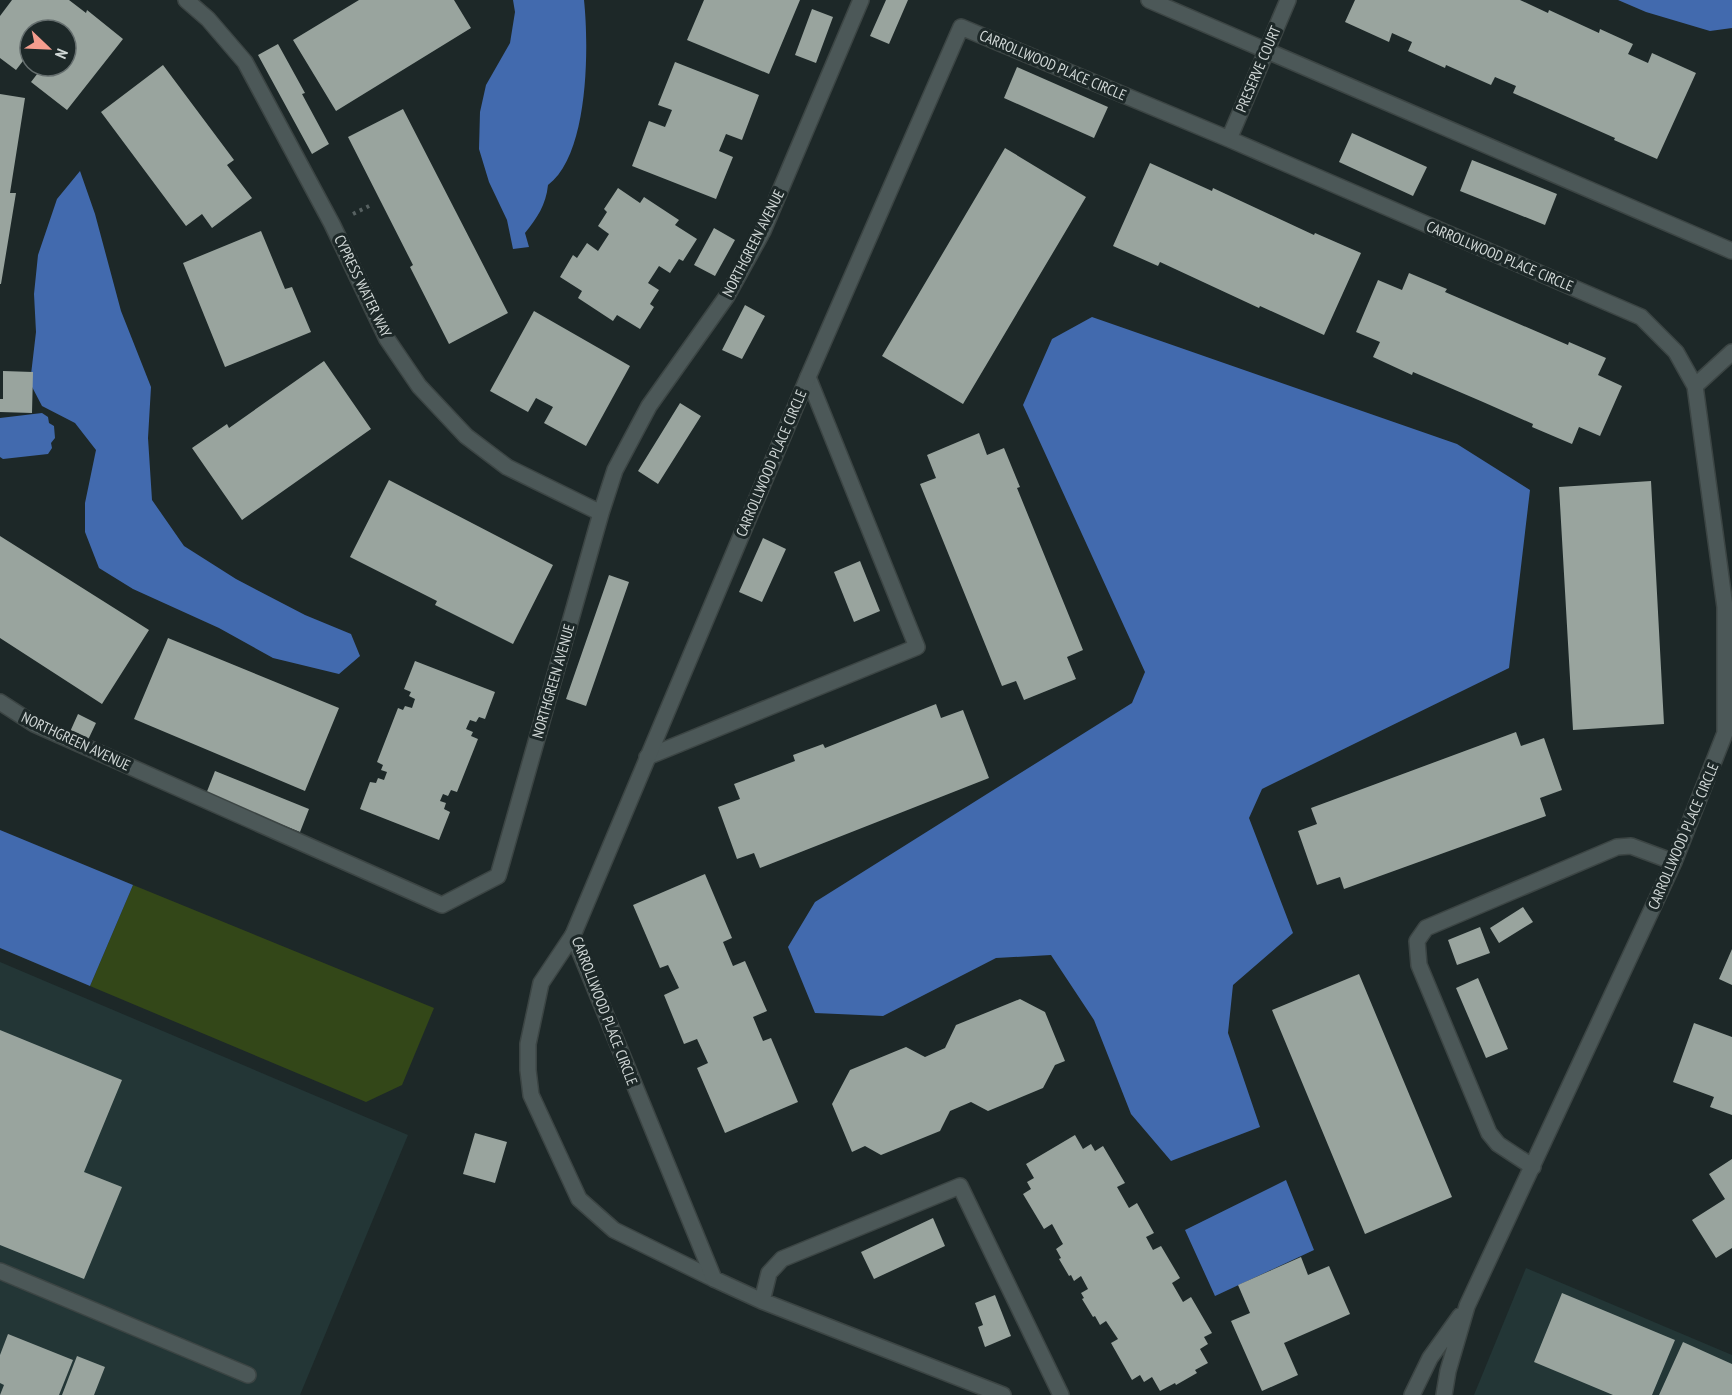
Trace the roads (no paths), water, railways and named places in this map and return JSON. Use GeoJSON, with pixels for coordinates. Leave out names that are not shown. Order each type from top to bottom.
{"type":"FeatureCollection","features":[{"type":"Feature","properties":{"kind":"street","name":"CYPRESS WATER WAY"},"geometry":{"type":"LineString","coordinates":[[186,0],[208,19],[245,62],[332,224],[387,339],[419,386],[466,436],[507,467],[601,513]]}},
{"type":"Feature","properties":{"kind":"street","name":"NORTHGREEN AVENUE"},"geometry":{"type":"LineString","coordinates":[[0,702],[34,724],[442,904],[498,876],[615,470],[649,406],[727,296],[763,231],[861,0]]}},
{"type":"Feature","properties":{"kind":"street"},"geometry":{"type":"LineString","coordinates":[[1149,0],[1732,251]]}},
{"type":"Feature","properties":{"kind":"street","name":"PRESERVE COURT"},"geometry":{"type":"LineString","coordinates":[[1229,139],[1288,0]]}},
{"type":"Feature","properties":{"kind":"street","name":"CARROLLWOOD PLACE CIRCLE"},"geometry":{"type":"LineString","coordinates":[[714,1279],[573,935],[808,377],[961,27],[1229,139],[1641,317],[1676,352],[1695,386],[1728,605],[1725,733],[1674,862],[1467,1306],[1444,1395]]}},
{"type":"Feature","properties":{"kind":"street"},"geometry":{"type":"LineString","coordinates":[[1695,386],[1732,352]]}},
{"type":"Feature","properties":{"kind":"street"},"geometry":{"type":"LineString","coordinates":[[647,757],[917,647],[808,377]]}},
{"type":"Feature","properties":{"kind":"street"},"geometry":{"type":"LineString","coordinates":[[1533,1167],[1498,1144],[1489,1133],[1419,965],[1417,941],[1426,928],[1617,847],[1631,846],[1674,862]]}},
{"type":"Feature","properties":{"kind":"street"},"geometry":{"type":"LineString","coordinates":[[573,935],[541,983],[528,1044],[528,1070],[531,1095],[579,1199],[614,1230],[714,1279],[762,1301],[1003,1395]]}},
{"type":"Feature","properties":{"kind":"street"},"geometry":{"type":"LineString","coordinates":[[762,1301],[769,1273],[782,1259],[960,1186],[1061,1395]]}},
{"type":"Feature","properties":{"kind":"street"},"geometry":{"type":"LineString","coordinates":[[0,1271],[248,1374]]}},
{"type":"Feature","properties":{"kind":"street"},"geometry":{"type":"LineString","coordinates":[[1412,1395],[1430,1358],[1467,1306]]}},
{"type":"Feature","properties":{"kind":"street","name":"CARROLLWOOD PLACE CIRCLE"},"geometry":{"type":"LineString","coordinates":[[1437,1395],[1449,1369]]}},
{"type":"Feature","properties":{"kind":"water"},"geometry":{"type":"Polygon","coordinates":[[[513,0],[584,0],[586,71],[579,126],[572,150],[562,170],[548,185],[540,211],[525,233],[529,247],[513,249],[507,220],[489,182],[479,149],[480,112],[486,85],[510,43],[515,12],[513,0]]]}},
{"type":"Feature","properties":{"kind":"water"},"geometry":{"type":"Polygon","coordinates":[[[1618,0],[1732,0],[1732,28],[1710,31],[1646,12],[1618,0]]]}},
{"type":"Feature","properties":{"kind":"water"},"geometry":{"type":"Polygon","coordinates":[[[80,171],[95,214],[121,311],[151,387],[148,438],[152,500],[184,546],[236,579],[305,615],[351,634],[360,656],[339,674],[273,658],[219,628],[133,589],[99,568],[85,532],[85,503],[96,450],[75,423],[42,406],[30,383],[36,332],[34,294],[38,255],[57,199],[80,171]]]}},
{"type":"Feature","properties":{"kind":"water"},"geometry":{"type":"Polygon","coordinates":[[[1092,317],[1457,444],[1530,490],[1509,668],[1262,789],[1249,818],[1293,933],[1233,985],[1228,1033],[1260,1127],[1171,1161],[1131,1114],[1094,1020],[1051,955],[996,958],[883,1016],[815,1013],[788,947],[815,902],[1132,703],[1145,672],[1023,405],[1052,339],[1092,317]]]}},
{"type":"Feature","properties":{"kind":"water"},"geometry":{"type":"Polygon","coordinates":[[[42,413],[54,426],[55,438],[48,454],[3,459],[0,457],[0,418],[42,413]]]}},
{"type":"Feature","properties":{"kind":"water"},"geometry":{"type":"Polygon","coordinates":[[[0,830],[133,885],[90,986],[0,948],[0,830]]]}},
{"type":"Feature","properties":{"kind":"water"},"geometry":{"type":"Polygon","coordinates":[[[1286,1180],[1314,1250],[1215,1296],[1185,1230],[1286,1180]]]}}]}
